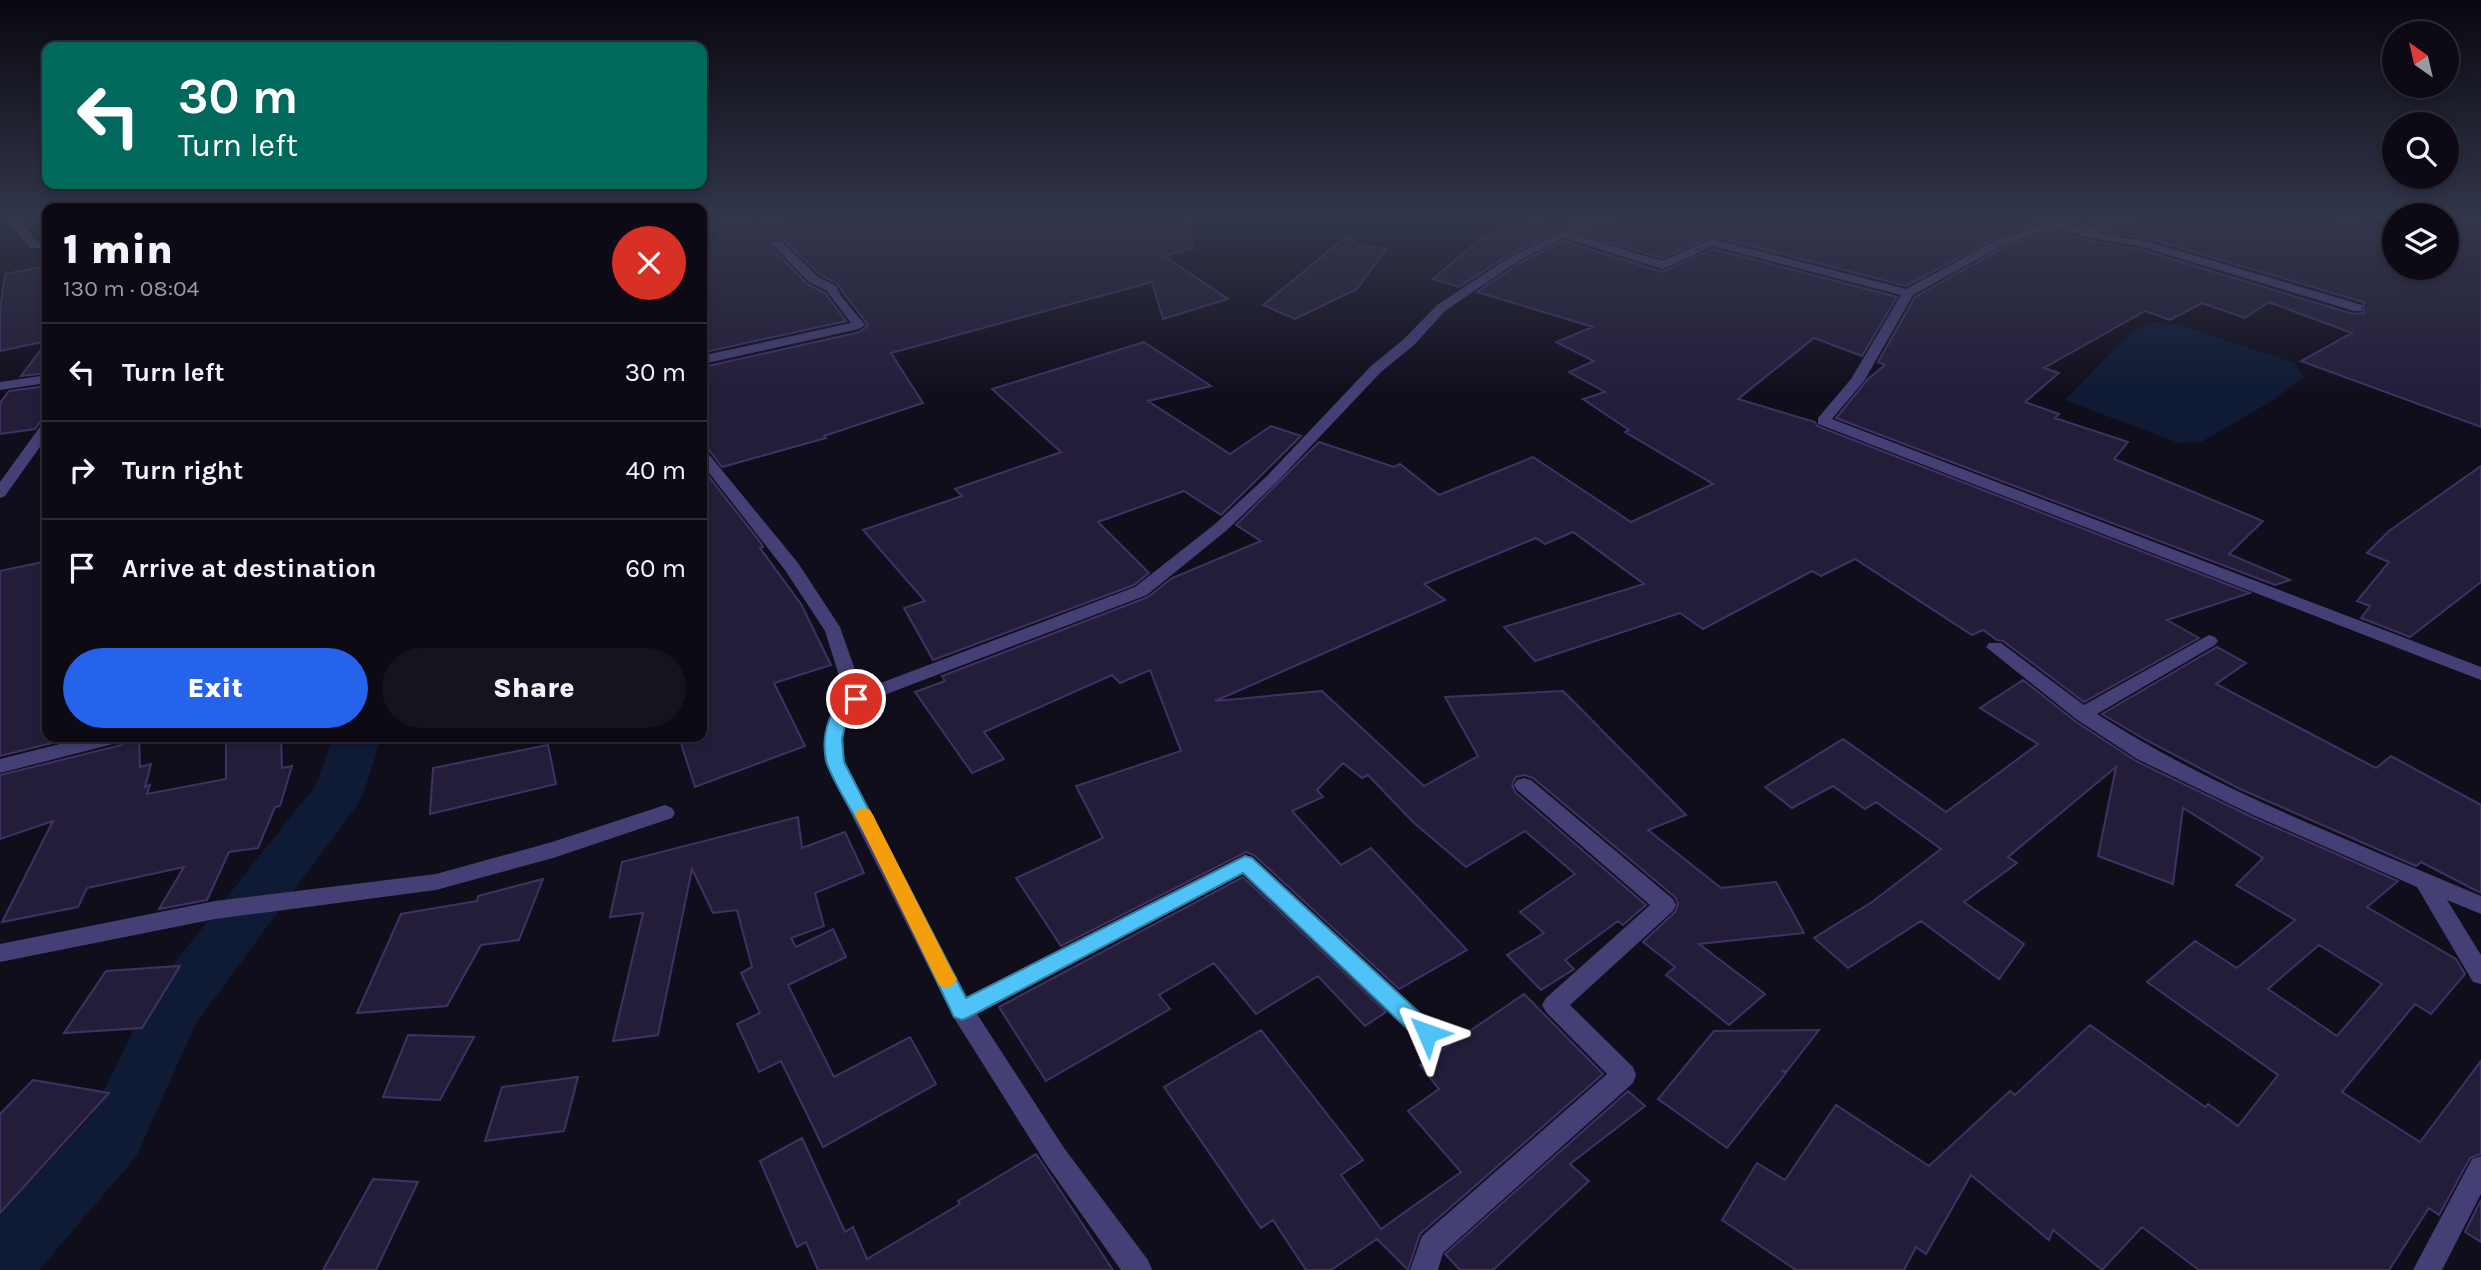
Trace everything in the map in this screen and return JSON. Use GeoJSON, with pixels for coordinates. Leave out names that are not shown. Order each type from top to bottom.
{"type":"FeatureCollection","features":[{"type":"Feature","properties":{"kind":"street"},"geometry":{"type":"LineString","coordinates":[[707,359],[859,325],[835,297],[832,289],[809,275]]}},
{"type":"Feature","properties":{"kind":"street"},"geometry":{"type":"LineString","coordinates":[[1138,1270],[1055,1156],[962,1011],[876,837],[835,762],[833,739],[839,715],[856,699],[1141,591],[1221,527],[1272,479],[1376,369],[1409,342],[1441,308],[1490,275]]}},
{"type":"Feature","properties":{"kind":"street"},"geometry":{"type":"LineString","coordinates":[[1840,275],[1908,293]]}},
{"type":"Feature","properties":{"kind":"street"},"geometry":{"type":"LineString","coordinates":[[1940,275],[1908,293],[1857,381],[1824,421],[2481,674]]}},
{"type":"Feature","properties":{"kind":"street"},"geometry":{"type":"LineString","coordinates":[[2249,275],[2358,308]]}},
{"type":"Feature","properties":{"kind":"street"},"geometry":{"type":"LineString","coordinates":[[0,386],[42,380]]}},
{"type":"Feature","properties":{"kind":"street"},"geometry":{"type":"LineString","coordinates":[[0,493],[5,477],[42,432]]}},
{"type":"Feature","properties":{"kind":"street"},"geometry":{"type":"LineString","coordinates":[[707,461],[792,567],[834,631],[856,699]]}},
{"type":"Feature","properties":{"kind":"street"},"geometry":{"type":"LineString","coordinates":[[2083,714],[2209,641]]}},
{"type":"Feature","properties":{"kind":"street"},"geometry":{"type":"LineString","coordinates":[[1995,647],[2083,714],[2144,754],[2260,810],[2481,905]]}},
{"type":"Feature","properties":{"kind":"street"},"geometry":{"type":"LineString","coordinates":[[0,766],[94,742]]}},
{"type":"Feature","properties":{"kind":"street"},"geometry":{"type":"LineString","coordinates":[[1424,1270],[1432,1245],[1624,1074],[1554,1005],[1665,905],[1524,785]]}},
{"type":"Feature","properties":{"kind":"street"},"geometry":{"type":"LineString","coordinates":[[0,953],[215,910],[436,882],[553,850],[665,813]]}},
{"type":"Feature","properties":{"kind":"street"},"geometry":{"type":"LineString","coordinates":[[962,1011],[1245,863],[1427,1033]]}},
{"type":"Feature","properties":{"kind":"street"},"geometry":{"type":"LineString","coordinates":[[2426,883],[2481,975]]}},
{"type":"Feature","properties":{"kind":"street"},"geometry":{"type":"LineString","coordinates":[[2427,1270],[2481,1168]]}},
{"type":"Feature","properties":{"kind":"water"},"geometry":{"type":"Polygon","coordinates":[[[2153,322],[2180,325],[2295,363],[2304,377],[2270,402],[2201,442],[2179,443],[2065,400],[2128,336],[2153,322]]]}},
{"type":"Feature","properties":{"kind":"building"},"geometry":{"type":"Polygon","coordinates":[[[5,275],[42,275],[42,342],[0,351],[0,310],[5,275]]]}},
{"type":"Feature","properties":{"kind":"building"},"geometry":{"type":"Polygon","coordinates":[[[707,275],[799,275],[807,284],[825,293],[846,321],[710,351],[707,349],[707,275]]]}},
{"type":"Feature","properties":{"kind":"building"},"geometry":{"type":"Polygon","coordinates":[[[821,275],[1193,275],[1228,299],[1163,319],[1152,282],[891,353],[923,403],[824,436],[826,438],[722,467],[707,450],[707,366],[860,332],[868,325],[837,284],[821,275]]]}},
{"type":"Feature","properties":{"kind":"building"},"geometry":{"type":"Polygon","coordinates":[[[1299,275],[1367,275],[1357,289],[1295,319],[1263,305],[1299,275]]]}},
{"type":"Feature","properties":{"kind":"building"},"geometry":{"type":"Polygon","coordinates":[[[1437,275],[1477,275],[1459,287],[1433,279],[1437,275]]]}},
{"type":"Feature","properties":{"kind":"building"},"geometry":{"type":"Polygon","coordinates":[[[1501,275],[1814,275],[1897,297],[1862,356],[1814,338],[1738,399],[1815,422],[1817,426],[2250,593],[2167,620],[2199,638],[2084,702],[2003,641],[1983,630],[1972,635],[1855,559],[1821,576],[1812,571],[1703,629],[1680,613],[1535,661],[1504,627],[1644,584],[1573,532],[1545,544],[1536,538],[1424,584],[1445,600],[1215,701],[1322,691],[1424,786],[1478,756],[1445,697],[1563,691],[1686,815],[1648,830],[1721,888],[1776,882],[1804,933],[1699,944],[1765,994],[1729,1025],[1666,975],[1675,967],[1643,942],[1675,912],[1678,904],[1675,897],[1533,778],[1525,775],[1516,777],[1512,784],[1515,792],[1646,905],[1623,925],[1618,921],[1565,960],[1574,969],[1541,990],[1507,955],[1544,933],[1520,912],[1575,874],[1525,831],[1466,867],[1414,823],[1368,775],[1362,778],[1343,763],[1317,790],[1323,797],[1292,811],[1341,865],[1371,848],[1467,950],[1399,989],[1254,855],[1246,852],[1061,946],[1016,878],[1103,838],[1076,786],[1181,751],[1150,670],[1120,683],[1112,675],[984,732],[1004,759],[972,773],[915,692],[945,681],[942,676],[1148,597],[1172,578],[1261,541],[1236,525],[1319,442],[1394,467],[1400,464],[1439,495],[1533,457],[1631,522],[1713,484],[1625,432],[1629,430],[1583,399],[1605,392],[1569,372],[1594,361],[1556,342],[1593,327],[1477,292],[1501,275]]]}},
{"type":"Feature","properties":{"kind":"building"},"geometry":{"type":"Polygon","coordinates":[[[1865,275],[1926,275],[1906,286],[1865,275]]]}},
{"type":"Feature","properties":{"kind":"building"},"geometry":{"type":"Polygon","coordinates":[[[1954,275],[2225,275],[2353,314],[2364,313],[2363,302],[2273,275],[2382,275],[2382,280],[2459,280],[2459,275],[2481,275],[2481,427],[2301,361],[2352,333],[2269,302],[2245,318],[2202,303],[2170,320],[2145,311],[2044,368],[2059,373],[2025,402],[2059,414],[2055,418],[2128,442],[2114,459],[2263,521],[2229,554],[2290,580],[2275,585],[1836,418],[1868,379],[1885,365],[1878,362],[1915,297],[1954,275]]]}},
{"type":"Feature","properties":{"kind":"building"},"geometry":{"type":"Polygon","coordinates":[[[1144,342],[1211,386],[1148,401],[1230,454],[1271,426],[1301,436],[1221,515],[1184,491],[1098,522],[1149,573],[1134,585],[933,660],[904,608],[925,601],[863,530],[962,496],[955,489],[1061,452],[992,389],[1144,342]]]}},
{"type":"Feature","properties":{"kind":"building"},"geometry":{"type":"Polygon","coordinates":[[[42,349],[42,374],[21,376],[42,349]]]}},
{"type":"Feature","properties":{"kind":"building"},"geometry":{"type":"Polygon","coordinates":[[[42,387],[42,422],[35,429],[0,434],[0,403],[9,391],[42,387]]]}},
{"type":"Feature","properties":{"kind":"building"},"geometry":{"type":"Polygon","coordinates":[[[2481,466],[2481,582],[2410,637],[2361,618],[2370,606],[2357,601],[2389,562],[2367,553],[2389,531],[2481,466]]]}},
{"type":"Feature","properties":{"kind":"building"},"geometry":{"type":"Polygon","coordinates":[[[707,474],[761,543],[763,547],[760,548],[801,604],[831,665],[774,683],[805,746],[695,787],[681,742],[707,742],[707,474]]]}},
{"type":"Feature","properties":{"kind":"building"},"geometry":{"type":"Polygon","coordinates":[[[42,562],[42,742],[56,742],[0,756],[0,571],[42,562]]]}},
{"type":"Feature","properties":{"kind":"building"},"geometry":{"type":"Polygon","coordinates":[[[2217,647],[2246,663],[2216,684],[2376,768],[2391,756],[2481,805],[2481,893],[2421,862],[2416,866],[2238,788],[2102,714],[2217,647]]]}},
{"type":"Feature","properties":{"kind":"building"},"geometry":{"type":"Polygon","coordinates":[[[2023,680],[2075,721],[2136,761],[2252,817],[2398,881],[2367,907],[2456,959],[2465,974],[2431,1014],[2415,1004],[2342,1092],[2420,1142],[2481,1061],[2481,1154],[2470,1158],[2439,1215],[2429,1208],[2389,1270],[2199,1270],[2142,1227],[2102,1270],[2053,1230],[2049,1240],[1971,1175],[1926,1254],[1916,1247],[1904,1270],[1796,1270],[1722,1220],[1757,1163],[1785,1180],[1836,1105],[1929,1166],[2010,1091],[2015,1095],[2090,1025],[2205,1107],[2208,1104],[2238,1126],[2278,1075],[2147,982],[2195,941],[2237,968],[2295,920],[2236,885],[2263,858],[2183,808],[2173,884],[2098,856],[2116,767],[2008,857],[2017,863],[1964,902],[2024,944],[1999,979],[1921,921],[1848,968],[1814,938],[1872,902],[1941,849],[1876,802],[1865,809],[1833,786],[1792,808],[1765,787],[1843,739],[1946,812],[2038,744],[1980,708],[2023,680]],[[2319,945],[2268,989],[2337,1036],[2382,984],[2319,945]]]}},
{"type":"Feature","properties":{"kind":"building"},"geometry":{"type":"Polygon","coordinates":[[[124,742],[139,742],[140,767],[151,764],[145,787],[150,785],[147,794],[226,779],[226,742],[281,742],[282,768],[292,766],[280,806],[275,807],[258,848],[229,852],[207,900],[159,909],[184,867],[87,888],[78,907],[2,922],[53,821],[0,839],[0,775],[122,745],[124,742]]]}},
{"type":"Feature","properties":{"kind":"building"},"geometry":{"type":"Polygon","coordinates":[[[548,745],[556,784],[430,814],[433,768],[548,745]]]}},
{"type":"Feature","properties":{"kind":"building"},"geometry":{"type":"Polygon","coordinates":[[[798,817],[802,848],[845,832],[864,873],[815,893],[824,926],[791,938],[796,947],[833,929],[846,957],[788,985],[834,1077],[910,1037],[936,1084],[823,1147],[781,1061],[759,1072],[737,1024],[760,1013],[741,973],[752,967],[737,910],[713,913],[692,869],[658,1035],[613,1041],[643,913],[610,917],[622,862],[798,817]]]}},
{"type":"Feature","properties":{"kind":"building"},"geometry":{"type":"Polygon","coordinates":[[[1243,877],[1386,1012],[1365,1026],[1318,976],[1256,1014],[1214,963],[1159,995],[1170,1009],[1046,1081],[999,1007],[1243,877]]]}},
{"type":"Feature","properties":{"kind":"building"},"geometry":{"type":"Polygon","coordinates":[[[543,879],[519,940],[481,945],[447,1006],[357,1013],[401,914],[477,901],[478,896],[543,879]]]}},
{"type":"Feature","properties":{"kind":"building"},"geometry":{"type":"Polygon","coordinates":[[[180,966],[142,1028],[64,1033],[106,971],[180,966]]]}},
{"type":"Feature","properties":{"kind":"building"},"geometry":{"type":"Polygon","coordinates":[[[1524,994],[1603,1074],[1420,1234],[1408,1270],[1377,1239],[1331,1270],[1306,1270],[1273,1220],[1261,1228],[1164,1087],[1261,1030],[1363,1160],[1341,1175],[1381,1229],[1461,1172],[1408,1111],[1439,1089],[1420,1065],[1524,994]]]}},
{"type":"Feature","properties":{"kind":"building"},"geometry":{"type":"Polygon","coordinates":[[[1819,1030],[1787,1071],[1783,1071],[1786,1073],[1727,1148],[1658,1099],[1714,1031],[1819,1030]]]}},
{"type":"Feature","properties":{"kind":"building"},"geometry":{"type":"Polygon","coordinates":[[[408,1035],[474,1037],[440,1100],[383,1097],[408,1035]]]}},
{"type":"Feature","properties":{"kind":"building"},"geometry":{"type":"Polygon","coordinates":[[[578,1077],[564,1131],[485,1141],[502,1087],[578,1077]]]}},
{"type":"Feature","properties":{"kind":"building"},"geometry":{"type":"Polygon","coordinates":[[[33,1080],[109,1093],[0,1213],[0,1114],[33,1080]]]}},
{"type":"Feature","properties":{"kind":"building"},"geometry":{"type":"Polygon","coordinates":[[[1628,1091],[1645,1106],[1570,1164],[1589,1181],[1493,1270],[1460,1270],[1445,1254],[1628,1091]]]}},
{"type":"Feature","properties":{"kind":"building"},"geometry":{"type":"Polygon","coordinates":[[[802,1138],[845,1232],[853,1227],[867,1259],[960,1204],[958,1201],[1036,1154],[1113,1270],[818,1270],[806,1242],[797,1247],[760,1161],[802,1138]]]}},
{"type":"Feature","properties":{"kind":"building"},"geometry":{"type":"Polygon","coordinates":[[[373,1179],[418,1182],[376,1270],[323,1270],[373,1179]]]}},
{"type":"Feature","properties":{"kind":"building"},"geometry":{"type":"Polygon","coordinates":[[[2481,1200],[2481,1242],[2465,1232],[2481,1200]]]}},
{"type":"Feature","properties":{"kind":"waterway"},"geometry":{"type":"LineString","coordinates":[[0,1264],[114,1136],[174,1008],[339,792],[355,742]]}},
{"type":"Feature","properties":{"kind":"slow traffic"},"geometry":{"type":"LineString","coordinates":[[864,815],[946,979]]}},
{"type":"Feature","properties":{"kind":"route"},"geometry":{"type":"LineString","coordinates":[[856,699],[839,715],[833,739],[835,762],[876,837],[962,1011],[1245,863],[1427,1033]]}}]}
